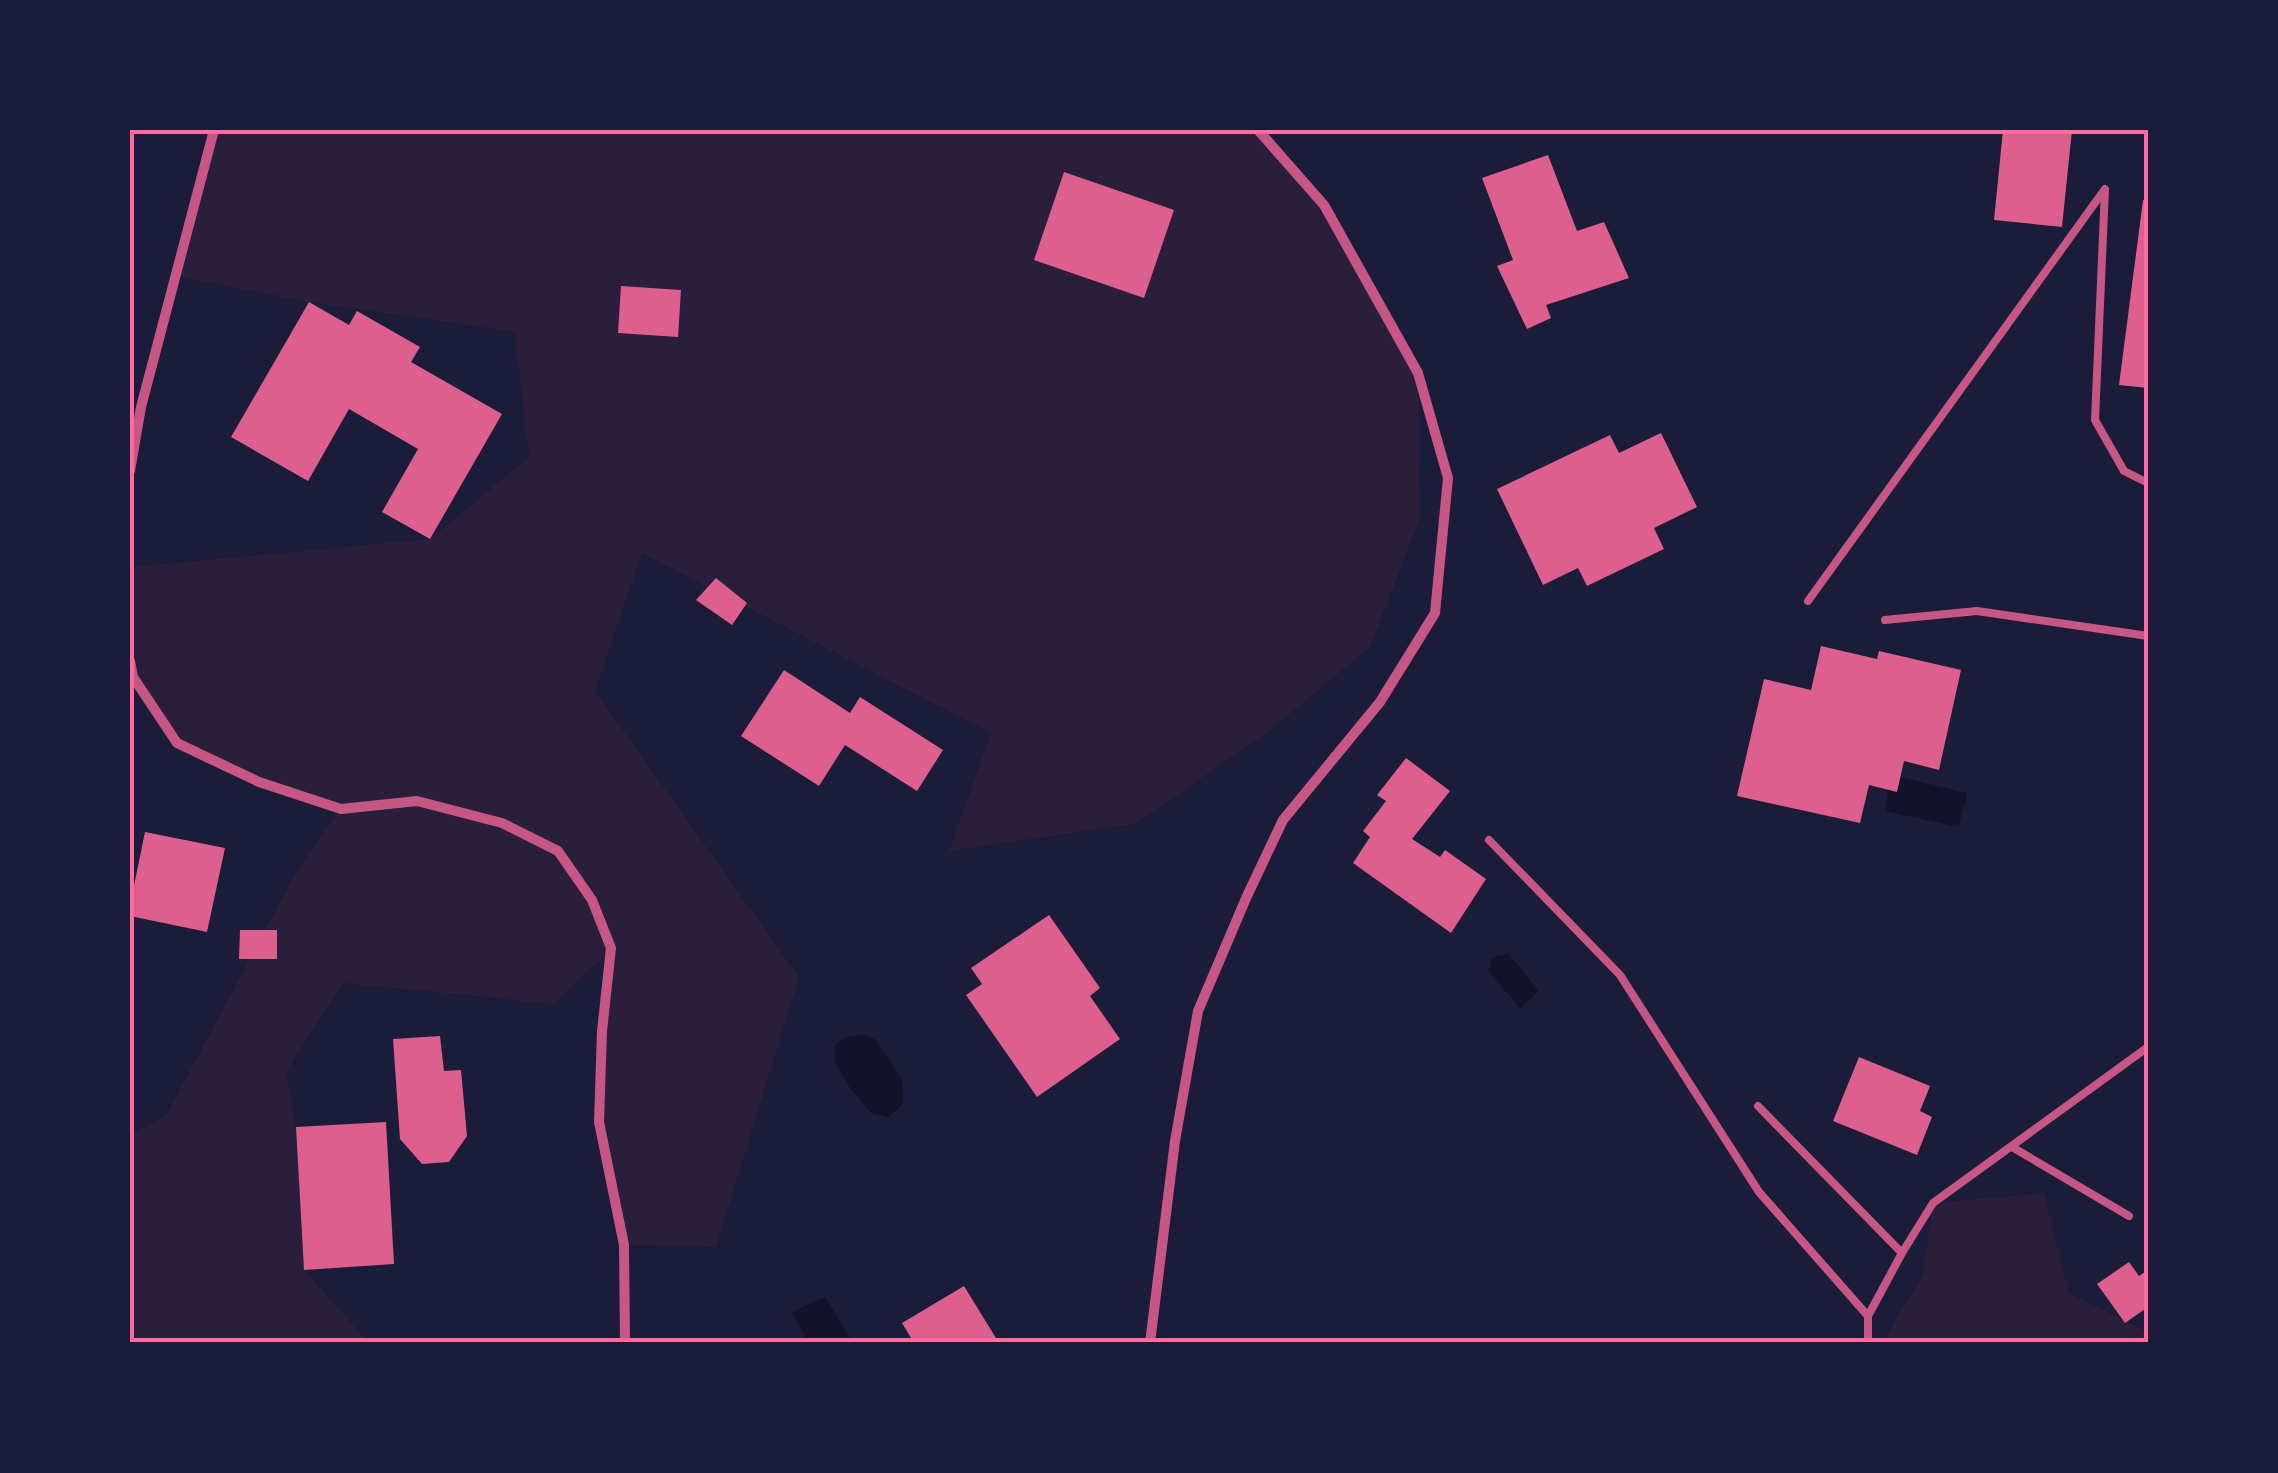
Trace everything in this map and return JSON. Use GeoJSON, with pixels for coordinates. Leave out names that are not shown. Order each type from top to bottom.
{"type":"FeatureCollection","features":[{"type":"Feature","properties":{"kind":"street"},"geometry":{"type":"LineString","coordinates":[[130,472],[141,407],[214,130]]}},
{"type":"Feature","properties":{"kind":"street"},"geometry":{"type":"LineString","coordinates":[[1150,1343],[1175,1141],[1198,1011],[1283,820],[1380,702],[1435,613],[1448,478],[1418,373],[1324,205],[1258,130]]}},
{"type":"Feature","properties":{"kind":"street"},"geometry":{"type":"LineString","coordinates":[[130,661],[133,677],[177,743],[259,782],[341,809],[417,801],[502,822],[558,851],[592,900],[611,948],[602,1031],[600,1122],[624,1246],[625,1343]]}},
{"type":"Feature","properties":{"kind":"lane"},"geometry":{"type":"LineString","coordinates":[[1808,601],[2105,189],[2095,420],[2124,472],[2148,483]]}},
{"type":"Feature","properties":{"kind":"lane"},"geometry":{"type":"LineString","coordinates":[[1885,620],[1977,611],[2148,636]]}},
{"type":"Feature","properties":{"kind":"lane"},"geometry":{"type":"LineString","coordinates":[[1489,840],[1620,976],[1759,1192],[1868,1316]]}},
{"type":"Feature","properties":{"kind":"lane"},"geometry":{"type":"LineString","coordinates":[[1868,1343],[1868,1316],[1934,1202],[2148,1047]]}},
{"type":"Feature","properties":{"kind":"lane"},"geometry":{"type":"LineString","coordinates":[[1758,1106],[1902,1253]]}},
{"type":"Feature","properties":{"kind":"lane"},"geometry":{"type":"LineString","coordinates":[[2012,1147],[2129,1216]]}},
{"type":"Feature","properties":{"kind":"shaded area"},"geometry":{"type":"Polygon","coordinates":[[[214,130],[1258,130],[1324,205],[1418,373],[1420,518],[1370,647],[1263,736],[1134,824],[949,851],[991,733],[642,553],[595,691],[799,977],[716,1247],[624,1245],[599,1122],[610,950],[554,1004],[343,983],[286,1072],[296,1127],[304,1270],[369,1343],[130,1343],[130,1136],[167,1114],[299,867],[341,809],[259,782],[177,743],[133,677],[130,567],[430,539],[529,457],[515,332],[309,302],[176,276],[214,130]]]}},
{"type":"Feature","properties":{"kind":"shaded area"},"geometry":{"type":"Polygon","coordinates":[[[1900,777],[1967,793],[1959,827],[1885,811],[1888,790],[1900,777]]]}},
{"type":"Feature","properties":{"kind":"shaded area"},"geometry":{"type":"Polygon","coordinates":[[[1508,953],[1539,991],[1520,1008],[1489,972],[1492,959],[1508,953]]]}},
{"type":"Feature","properties":{"kind":"shaded area"},"geometry":{"type":"Polygon","coordinates":[[[863,1034],[876,1040],[903,1082],[903,1104],[888,1117],[871,1113],[835,1062],[835,1045],[847,1037],[863,1034]]]}},
{"type":"Feature","properties":{"kind":"shaded area"},"geometry":{"type":"Polygon","coordinates":[[[2044,1193],[2069,1293],[2148,1332],[2148,1343],[1886,1343],[1886,1336],[1923,1275],[1933,1203],[2044,1193]]]}},
{"type":"Feature","properties":{"kind":"shaded area"},"geometry":{"type":"Polygon","coordinates":[[[825,1297],[853,1343],[809,1343],[792,1312],[825,1297]]]}},
{"type":"Feature","properties":{"kind":"building"},"geometry":{"type":"Polygon","coordinates":[[[2003,130],[2072,130],[2062,227],[1994,220],[2003,130]]]}},
{"type":"Feature","properties":{"kind":"building"},"geometry":{"type":"Polygon","coordinates":[[[1548,155],[1577,231],[1604,222],[1629,278],[1546,305],[1551,318],[1527,329],[1497,266],[1513,260],[1482,178],[1548,155]]]}},
{"type":"Feature","properties":{"kind":"building"},"geometry":{"type":"Polygon","coordinates":[[[1064,172],[1174,210],[1144,298],[1034,260],[1064,172]]]}},
{"type":"Feature","properties":{"kind":"building"},"geometry":{"type":"Polygon","coordinates":[[[2143,200],[2148,201],[2148,388],[2119,385],[2143,200]]]}},
{"type":"Feature","properties":{"kind":"building"},"geometry":{"type":"Polygon","coordinates":[[[621,286],[681,290],[678,337],[618,333],[621,286]]]}},
{"type":"Feature","properties":{"kind":"building"},"geometry":{"type":"Polygon","coordinates":[[[309,302],[349,325],[357,311],[420,347],[411,362],[502,414],[430,539],[382,512],[418,449],[349,409],[308,481],[231,437],[309,302]]]}},
{"type":"Feature","properties":{"kind":"building"},"geometry":{"type":"Polygon","coordinates":[[[1661,433],[1697,507],[1654,528],[1664,549],[1587,586],[1578,568],[1543,585],[1497,489],[1610,435],[1619,453],[1661,433]]]}},
{"type":"Feature","properties":{"kind":"building"},"geometry":{"type":"Polygon","coordinates":[[[716,578],[747,603],[732,625],[696,600],[716,578]]]}},
{"type":"Feature","properties":{"kind":"building"},"geometry":{"type":"Polygon","coordinates":[[[1821,646],[1877,659],[1879,651],[1961,670],[1939,770],[1904,761],[1897,792],[1869,785],[1860,823],[1737,796],[1764,679],[1811,690],[1821,646]]]}},
{"type":"Feature","properties":{"kind":"building"},"geometry":{"type":"Polygon","coordinates":[[[784,670],[850,713],[860,697],[943,750],[917,791],[845,745],[819,786],[741,736],[784,670]]]}},
{"type":"Feature","properties":{"kind":"building"},"geometry":{"type":"Polygon","coordinates":[[[1406,758],[1450,791],[1412,839],[1440,857],[1445,850],[1486,879],[1451,933],[1353,863],[1370,837],[1363,831],[1386,801],[1377,795],[1406,758]]]}},
{"type":"Feature","properties":{"kind":"building"},"geometry":{"type":"Polygon","coordinates":[[[145,832],[225,848],[207,932],[130,916],[145,832]]]}},
{"type":"Feature","properties":{"kind":"building"},"geometry":{"type":"Polygon","coordinates":[[[1049,915],[1100,988],[1090,996],[1120,1039],[1037,1097],[966,995],[982,984],[971,968],[1049,915]]]}},
{"type":"Feature","properties":{"kind":"building"},"geometry":{"type":"Polygon","coordinates":[[[240,930],[277,930],[277,959],[239,959],[240,930]]]}},
{"type":"Feature","properties":{"kind":"building"},"geometry":{"type":"Polygon","coordinates":[[[440,1036],[444,1071],[461,1070],[467,1136],[449,1162],[422,1164],[400,1139],[393,1039],[440,1036]]]}},
{"type":"Feature","properties":{"kind":"building"},"geometry":{"type":"Polygon","coordinates":[[[1859,1057],[1930,1086],[1920,1111],[1932,1117],[1917,1155],[1833,1121],[1859,1057]]]}},
{"type":"Feature","properties":{"kind":"building"},"geometry":{"type":"Polygon","coordinates":[[[386,1122],[394,1264],[304,1270],[296,1127],[386,1122]]]}},
{"type":"Feature","properties":{"kind":"building"},"geometry":{"type":"Polygon","coordinates":[[[2129,1262],[2139,1276],[2148,1270],[2148,1307],[2125,1323],[2097,1284],[2129,1262]]]}},
{"type":"Feature","properties":{"kind":"building"},"geometry":{"type":"Polygon","coordinates":[[[964,1286],[999,1343],[914,1343],[902,1323],[964,1286]]]}}]}
